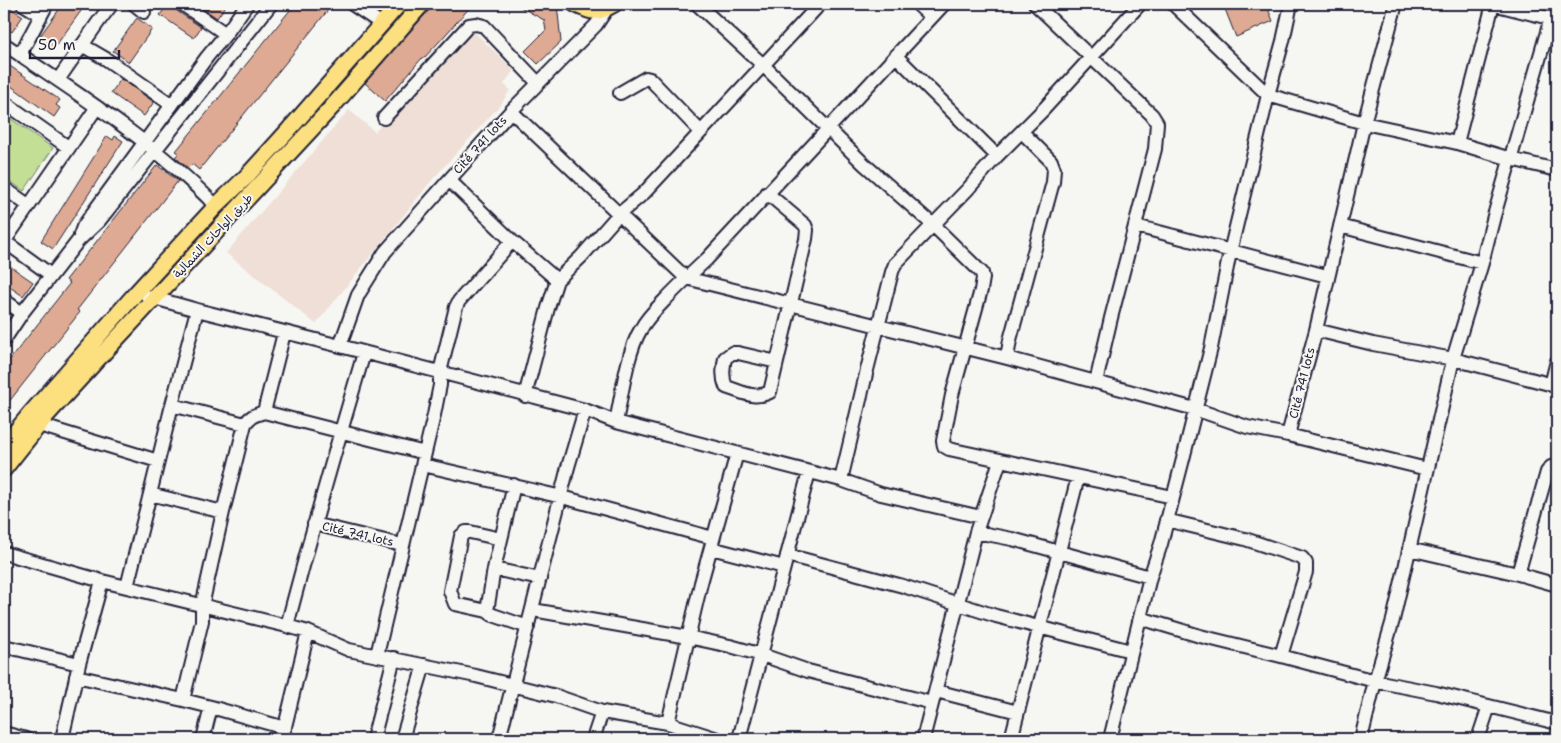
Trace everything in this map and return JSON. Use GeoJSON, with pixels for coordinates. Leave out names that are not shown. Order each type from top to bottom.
{"type":"FeatureCollection","features":[{"type":"Feature","properties":{"kind":"main road","name":"طريق الواحات الشمالية"},"geometry":{"type":"LineString","coordinates":[[4,446],[137,292],[216,206],[246,177],[399,4]]}},
{"type":"Feature","properties":{"kind":"main road","name":"طريق الواحات الشمالية"},"geometry":{"type":"LineString","coordinates":[[4,469],[39,425],[97,360],[332,107],[422,4]]}},
{"type":"Feature","properties":{"kind":"main road"},"geometry":{"type":"LineString","coordinates":[[575,4],[593,11],[602,10],[610,5]]}},
{"type":"Feature","properties":{"kind":"street"},"geometry":{"type":"LineString","coordinates":[[20,55],[44,9],[23,4]]}},
{"type":"Feature","properties":{"kind":"street"},"geometry":{"type":"LineString","coordinates":[[58,80],[112,4]]}},
{"type":"Feature","properties":{"kind":"street"},"geometry":{"type":"LineString","coordinates":[[185,4],[226,34]]}},
{"type":"Feature","properties":{"kind":"street"},"geometry":{"type":"LineString","coordinates":[[78,241],[83,227],[92,214],[247,4]]}},
{"type":"Feature","properties":{"kind":"street"},"geometry":{"type":"LineString","coordinates":[[4,340],[22,313],[78,241],[99,221],[271,4]]}},
{"type":"Feature","properties":{"kind":"street"},"geometry":{"type":"LineString","coordinates":[[352,4],[382,24]]}},
{"type":"Feature","properties":{"kind":"street"},"geometry":{"type":"LineString","coordinates":[[697,4],[829,128],[864,164],[932,224],[982,273],[981,290],[952,395],[944,433],[944,446],[949,450],[1173,497]]}},
{"type":"Feature","properties":{"kind":"street"},"geometry":{"type":"LineString","coordinates":[[525,396],[557,280],[581,257],[618,214],[644,193],[820,4]]}},
{"type":"Feature","properties":{"kind":"street"},"geometry":{"type":"LineString","coordinates":[[917,4],[931,17]]}},
{"type":"Feature","properties":{"kind":"street"},"geometry":{"type":"LineString","coordinates":[[616,422],[629,360],[640,329],[944,4]]}},
{"type":"Feature","properties":{"kind":"street"},"geometry":{"type":"LineString","coordinates":[[1035,4],[1152,115],[1157,123],[1155,149],[1096,382]]}},
{"type":"Feature","properties":{"kind":"street"},"geometry":{"type":"LineString","coordinates":[[841,480],[878,325],[896,264],[932,224],[1022,132],[1140,4]]}},
{"type":"Feature","properties":{"kind":"street"},"geometry":{"type":"LineString","coordinates":[[1173,4],[1268,95],[1364,123],[1457,143],[1557,170]]}},
{"type":"Feature","properties":{"kind":"street"},"geometry":{"type":"LineString","coordinates":[[1110,739],[1150,577],[1161,544],[1211,348],[1230,252],[1291,4]]}},
{"type":"Feature","properties":{"kind":"street","name":"Cité 741 lots"},"geometry":{"type":"LineString","coordinates":[[1288,435],[1316,330],[1364,123],[1396,4]]}},
{"type":"Feature","properties":{"kind":"street"},"geometry":{"type":"LineString","coordinates":[[1360,739],[1393,620],[1453,359],[1554,19],[1493,4],[1457,143]]}},
{"type":"Feature","properties":{"kind":"street","name":"Cité 741 lots"},"geometry":{"type":"LineString","coordinates":[[340,346],[358,296],[385,252],[511,111],[596,25],[610,5]]}},
{"type":"Feature","properties":{"kind":"street"},"geometry":{"type":"LineString","coordinates":[[384,118],[469,25],[484,26],[538,83]]}},
{"type":"Feature","properties":{"kind":"street"},"geometry":{"type":"LineString","coordinates":[[4,44],[97,107],[156,151],[216,206]]}},
{"type":"Feature","properties":{"kind":"street"},"geometry":{"type":"LineString","coordinates":[[82,45],[172,104]]}},
{"type":"Feature","properties":{"kind":"street"},"geometry":{"type":"LineString","coordinates":[[896,56],[997,156]]}},
{"type":"Feature","properties":{"kind":"street"},"geometry":{"type":"LineString","coordinates":[[620,93],[646,78],[700,131]]}},
{"type":"Feature","properties":{"kind":"street"},"geometry":{"type":"LineString","coordinates":[[4,102],[68,147]]}},
{"type":"Feature","properties":{"kind":"street"},"geometry":{"type":"LineString","coordinates":[[51,275],[4,242],[97,107]]}},
{"type":"Feature","properties":{"kind":"street"},"geometry":{"type":"LineString","coordinates":[[511,111],[686,278],[1007,358],[1195,409],[1247,427],[1288,435],[1427,470]]}},
{"type":"Feature","properties":{"kind":"street"},"geometry":{"type":"LineString","coordinates":[[1007,358],[1010,340],[1053,182],[1054,169],[1051,161],[1022,132]]}},
{"type":"Feature","properties":{"kind":"street"},"geometry":{"type":"LineString","coordinates":[[449,180],[512,241],[557,280]]}},
{"type":"Feature","properties":{"kind":"street"},"geometry":{"type":"LineString","coordinates":[[4,188],[28,205]]}},
{"type":"Feature","properties":{"kind":"street"},"geometry":{"type":"LineString","coordinates":[[767,193],[805,225],[807,230],[806,239],[770,392],[762,396],[756,396],[726,387],[723,381],[722,372],[725,358],[732,354],[738,353],[777,362]]}},
{"type":"Feature","properties":{"kind":"street"},"geometry":{"type":"LineString","coordinates":[[1136,226],[1327,276]]}},
{"type":"Feature","properties":{"kind":"street"},"geometry":{"type":"LineString","coordinates":[[1340,226],[1482,263]]}},
{"type":"Feature","properties":{"kind":"street"},"geometry":{"type":"LineString","coordinates":[[376,654],[424,459],[453,315],[459,301],[512,241]]}},
{"type":"Feature","properties":{"kind":"street"},"geometry":{"type":"LineString","coordinates":[[137,292],[198,310],[585,410],[616,422],[841,480],[881,494],[981,517]]}},
{"type":"Feature","properties":{"kind":"street"},"geometry":{"type":"LineString","coordinates":[[4,300],[22,313]]}},
{"type":"Feature","properties":{"kind":"street"},"geometry":{"type":"LineString","coordinates":[[127,587],[172,405],[198,310]]}},
{"type":"Feature","properties":{"kind":"street"},"geometry":{"type":"LineString","coordinates":[[1316,330],[1373,344],[1453,359],[1554,386],[1557,361]]}},
{"type":"Feature","properties":{"kind":"street"},"geometry":{"type":"LineString","coordinates":[[264,412],[284,332]]}},
{"type":"Feature","properties":{"kind":"street"},"geometry":{"type":"LineString","coordinates":[[287,626],[329,470],[364,353]]}},
{"type":"Feature","properties":{"kind":"street"},"geometry":{"type":"LineString","coordinates":[[172,405],[245,424]]}},
{"type":"Feature","properties":{"kind":"street"},"geometry":{"type":"LineString","coordinates":[[499,739],[562,497],[568,467],[585,410]]}},
{"type":"Feature","properties":{"kind":"street"},"geometry":{"type":"LineString","coordinates":[[183,700],[202,621],[202,606],[223,512],[245,424],[254,415],[264,412],[342,431],[424,459],[562,497],[712,543],[785,561],[903,586],[996,616],[1131,651]]}},
{"type":"Feature","properties":{"kind":"street"},"geometry":{"type":"LineString","coordinates":[[39,425],[158,461]]}},
{"type":"Feature","properties":{"kind":"street"},"geometry":{"type":"LineString","coordinates":[[668,723],[700,583],[737,452]]}},
{"type":"Feature","properties":{"kind":"street"},"geometry":{"type":"LineString","coordinates":[[923,739],[976,532],[1000,461]]}},
{"type":"Feature","properties":{"kind":"street"},"geometry":{"type":"LineString","coordinates":[[1518,574],[1546,472],[1551,467],[1557,466]]}},
{"type":"Feature","properties":{"kind":"street"},"geometry":{"type":"LineString","coordinates":[[739,739],[809,472]]}},
{"type":"Feature","properties":{"kind":"street"},"geometry":{"type":"LineString","coordinates":[[1011,739],[1078,478]]}},
{"type":"Feature","properties":{"kind":"street"},"geometry":{"type":"LineString","coordinates":[[487,611],[494,569],[514,485]]}},
{"type":"Feature","properties":{"kind":"street"},"geometry":{"type":"LineString","coordinates":[[150,494],[223,512]]}},
{"type":"Feature","properties":{"kind":"street"},"geometry":{"type":"LineString","coordinates":[[1166,520],[1245,539],[1302,558],[1306,564],[1306,572],[1282,656]]}},
{"type":"Feature","properties":{"kind":"street","name":"Cité 741 lots"},"geometry":{"type":"LineString","coordinates":[[314,524],[402,544]]}},
{"type":"Feature","properties":{"kind":"street"},"geometry":{"type":"LineString","coordinates":[[501,539],[470,532],[466,532],[461,536],[450,591],[455,604],[487,611],[493,615],[528,627]]}},
{"type":"Feature","properties":{"kind":"street"},"geometry":{"type":"LineString","coordinates":[[976,532],[1012,539],[1150,577]]}},
{"type":"Feature","properties":{"kind":"street"},"geometry":{"type":"LineString","coordinates":[[1409,549],[1557,585]]}},
{"type":"Feature","properties":{"kind":"street"},"geometry":{"type":"LineString","coordinates":[[6,555],[102,581],[287,626],[308,632],[349,650],[476,676],[556,696],[602,712],[668,723],[718,739]]}},
{"type":"Feature","properties":{"kind":"street"},"geometry":{"type":"LineString","coordinates":[[494,569],[540,579]]}},
{"type":"Feature","properties":{"kind":"street"},"geometry":{"type":"LineString","coordinates":[[62,739],[102,581]]}},
{"type":"Feature","properties":{"kind":"street"},"geometry":{"type":"LineString","coordinates":[[533,610],[688,637],[762,654],[808,671],[1018,712]]}},
{"type":"Feature","properties":{"kind":"street"},"geometry":{"type":"LineString","coordinates":[[1140,618],[1200,636],[1375,681],[1436,693],[1557,723]]}},
{"type":"Feature","properties":{"kind":"street"},"geometry":{"type":"LineString","coordinates":[[4,646],[78,670],[211,707],[284,734],[308,632]]}},
{"type":"Feature","properties":{"kind":"street"},"geometry":{"type":"LineString","coordinates":[[373,739],[394,658]]}},
{"type":"Feature","properties":{"kind":"street"},"geometry":{"type":"LineString","coordinates":[[402,739],[424,664]]}},
{"type":"Feature","properties":{"kind":"street"},"geometry":{"type":"LineString","coordinates":[[1478,739],[1489,706]]}},
{"type":"Feature","properties":{"kind":"street"},"geometry":{"type":"LineString","coordinates":[[203,739],[211,707]]}},
{"type":"Feature","properties":{"kind":"street"},"geometry":{"type":"LineString","coordinates":[[593,739],[602,712]]}},
{"type":"Feature","properties":{"kind":"street"},"geometry":{"type":"LineString","coordinates":[[4,733],[26,739]]}},
{"type":"Feature","properties":{"kind":"shaded area"},"geometry":{"type":"Polygon","coordinates":[[[466,33],[475,33],[514,70],[504,84],[510,90],[501,104],[432,180],[316,324],[226,253],[349,110],[375,132],[466,33]]]}},
{"type":"Feature","properties":{"kind":"green space"},"geometry":{"type":"Polygon","coordinates":[[[4,114],[53,148],[24,191],[4,177],[4,114]]]}},
{"type":"Feature","properties":{"kind":"building"},"geometry":{"type":"Polygon","coordinates":[[[4,4],[23,16],[12,32],[4,26],[4,4]]]}},
{"type":"Feature","properties":{"kind":"building"},"geometry":{"type":"Polygon","coordinates":[[[63,4],[86,4],[52,51],[37,40],[63,4]]]}},
{"type":"Feature","properties":{"kind":"building"},"geometry":{"type":"Polygon","coordinates":[[[168,4],[174,4],[177,11],[201,27],[194,38],[160,15],[168,4]]]}},
{"type":"Feature","properties":{"kind":"building"},"geometry":{"type":"Polygon","coordinates":[[[207,4],[227,4],[217,18],[204,9],[207,4]]]}},
{"type":"Feature","properties":{"kind":"building"},"geometry":{"type":"Polygon","coordinates":[[[295,4],[333,4],[199,170],[192,164],[188,168],[175,157],[179,153],[176,151],[295,4]]]}},
{"type":"Feature","properties":{"kind":"building"},"geometry":{"type":"Polygon","coordinates":[[[432,4],[473,4],[385,101],[365,83],[429,10],[432,4]]]}},
{"type":"Feature","properties":{"kind":"building"},"geometry":{"type":"Polygon","coordinates":[[[515,4],[557,4],[561,42],[538,64],[525,51],[546,30],[544,20],[515,4]]]}},
{"type":"Feature","properties":{"kind":"building"},"geometry":{"type":"Polygon","coordinates":[[[1223,4],[1266,4],[1273,21],[1236,37],[1223,4]]]}},
{"type":"Feature","properties":{"kind":"building"},"geometry":{"type":"Polygon","coordinates":[[[137,18],[152,29],[129,62],[113,51],[137,18]]]}},
{"type":"Feature","properties":{"kind":"building"},"geometry":{"type":"Polygon","coordinates":[[[4,62],[60,100],[56,105],[60,108],[54,117],[4,81],[4,62]]]}},
{"type":"Feature","properties":{"kind":"building"},"geometry":{"type":"Polygon","coordinates":[[[121,79],[154,102],[144,116],[111,93],[121,79]]]}},
{"type":"Feature","properties":{"kind":"building"},"geometry":{"type":"Polygon","coordinates":[[[107,136],[113,140],[115,136],[123,141],[53,249],[41,241],[107,136]]]}},
{"type":"Feature","properties":{"kind":"building"},"geometry":{"type":"Polygon","coordinates":[[[157,165],[178,181],[77,310],[80,312],[4,408],[4,367],[70,283],[66,280],[157,165]]]}},
{"type":"Feature","properties":{"kind":"building"},"geometry":{"type":"Polygon","coordinates":[[[4,262],[33,282],[23,296],[4,283],[4,262]]]}}]}
